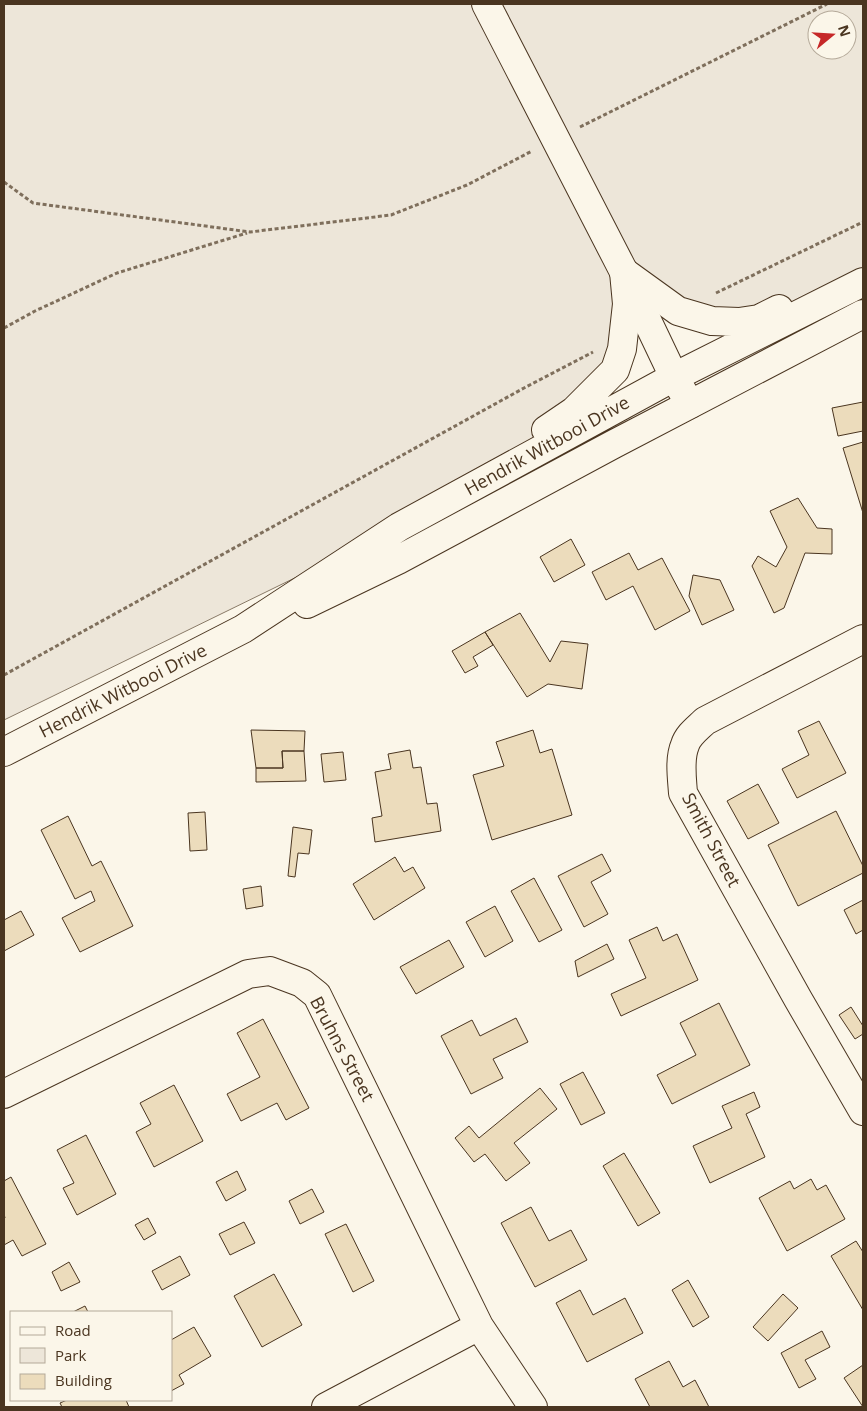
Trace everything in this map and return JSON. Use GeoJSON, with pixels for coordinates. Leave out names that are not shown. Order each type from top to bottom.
{"type":"FeatureCollection","features":[{"type":"Feature","properties":{"kind":"main road"},"geometry":{"type":"LineString","coordinates":[[486,4],[624,272],[674,377],[690,404]]}},
{"type":"Feature","properties":{"kind":"main road"},"geometry":{"type":"LineString","coordinates":[[624,272],[678,311],[712,321],[739,322],[759,319],[863,271]]}},
{"type":"Feature","properties":{"kind":"main road"},"geometry":{"type":"LineString","coordinates":[[399,527],[574,411],[615,370],[622,349],[627,304],[624,272]]}},
{"type":"Feature","properties":{"kind":"main road","name":"Hendrik Witbooi Drive"},"geometry":{"type":"LineString","coordinates":[[4,752],[242,629],[399,527],[674,377],[863,282]]}},
{"type":"Feature","properties":{"kind":"main road","name":"Hendrik Witbooi Drive"},"geometry":{"type":"LineString","coordinates":[[242,629],[268,621],[309,604],[398,560],[863,314]]}},
{"type":"Feature","properties":{"kind":"main road","name":"Smith Street"},"geometry":{"type":"LineString","coordinates":[[863,639],[706,721],[692,733],[685,745],[682,768],[683,792],[798,999],[863,1111]]}},
{"type":"Feature","properties":{"kind":"main road","name":"Bruhns Street"},"geometry":{"type":"LineString","coordinates":[[4,1094],[248,974],[270,970],[302,983],[317,995],[479,1326],[533,1407]]}},
{"type":"Feature","properties":{"kind":"main road"},"geometry":{"type":"LineString","coordinates":[[326,1407],[479,1326]]}},
{"type":"Feature","properties":{"kind":"path"},"geometry":{"type":"LineString","coordinates":[[4,328],[35,311],[117,273],[250,232],[392,215],[467,185],[555,139],[827,4]]}},
{"type":"Feature","properties":{"kind":"path"},"geometry":{"type":"LineString","coordinates":[[4,182],[33,203],[250,232]]}},
{"type":"Feature","properties":{"kind":"path"},"geometry":{"type":"LineString","coordinates":[[678,311],[863,222]]}},
{"type":"Feature","properties":{"kind":"path"},"geometry":{"type":"LineString","coordinates":[[4,674],[623,336]]}},
{"type":"Feature","properties":{"kind":"green space"},"geometry":{"type":"Polygon","coordinates":[[[4,4],[863,4],[863,271],[759,319],[712,321],[624,273],[623,337],[574,411],[399,527],[4,720],[4,4]]]}},
{"type":"Feature","properties":{"kind":"building"},"geometry":{"type":"Polygon","coordinates":[[[863,402],[863,431],[838,436],[832,408],[863,402]]]}},
{"type":"Feature","properties":{"kind":"building"},"geometry":{"type":"Polygon","coordinates":[[[863,442],[863,513],[843,448],[863,442]]]}},
{"type":"Feature","properties":{"kind":"building"},"geometry":{"type":"Polygon","coordinates":[[[798,498],[817,528],[832,529],[832,554],[805,553],[784,608],[774,613],[752,566],[758,556],[776,567],[787,547],[770,511],[798,498]]]}},
{"type":"Feature","properties":{"kind":"building"},"geometry":{"type":"Polygon","coordinates":[[[571,539],[585,565],[554,582],[540,557],[571,539]]]}},
{"type":"Feature","properties":{"kind":"building"},"geometry":{"type":"Polygon","coordinates":[[[629,553],[638,570],[662,558],[690,611],[655,630],[633,586],[606,600],[592,572],[629,553]]]}},
{"type":"Feature","properties":{"kind":"building"},"geometry":{"type":"Polygon","coordinates":[[[693,575],[720,580],[734,610],[702,625],[689,596],[693,575]]]}},
{"type":"Feature","properties":{"kind":"building"},"geometry":{"type":"Polygon","coordinates":[[[520,613],[550,662],[561,641],[588,644],[582,689],[548,684],[527,697],[485,632],[520,613]]]}},
{"type":"Feature","properties":{"kind":"building"},"geometry":{"type":"Polygon","coordinates":[[[485,632],[493,645],[473,657],[478,666],[465,673],[452,651],[485,632]]]}},
{"type":"Feature","properties":{"kind":"building"},"geometry":{"type":"Polygon","coordinates":[[[819,721],[846,773],[797,798],[782,769],[809,755],[798,731],[819,721]]]}},
{"type":"Feature","properties":{"kind":"building"},"geometry":{"type":"Polygon","coordinates":[[[251,730],[305,731],[304,751],[282,751],[283,768],[256,768],[251,730]]]}},
{"type":"Feature","properties":{"kind":"building"},"geometry":{"type":"Polygon","coordinates":[[[533,730],[540,753],[552,749],[572,815],[492,840],[473,775],[504,766],[496,742],[533,730]]]}},
{"type":"Feature","properties":{"kind":"building"},"geometry":{"type":"Polygon","coordinates":[[[410,750],[413,768],[421,767],[427,804],[437,803],[441,831],[375,842],[372,818],[382,816],[375,772],[391,769],[388,754],[410,750]]]}},
{"type":"Feature","properties":{"kind":"building"},"geometry":{"type":"Polygon","coordinates":[[[282,751],[304,751],[306,781],[256,782],[256,768],[283,768],[282,751]]]}},
{"type":"Feature","properties":{"kind":"building"},"geometry":{"type":"Polygon","coordinates":[[[343,752],[346,780],[324,782],[321,754],[343,752]]]}},
{"type":"Feature","properties":{"kind":"building"},"geometry":{"type":"Polygon","coordinates":[[[758,784],[779,823],[748,839],[727,801],[758,784]]]}},
{"type":"Feature","properties":{"kind":"building"},"geometry":{"type":"Polygon","coordinates":[[[836,811],[863,866],[863,873],[798,906],[768,845],[836,811]]]}},
{"type":"Feature","properties":{"kind":"building"},"geometry":{"type":"Polygon","coordinates":[[[205,812],[207,850],[190,851],[188,813],[205,812]]]}},
{"type":"Feature","properties":{"kind":"building"},"geometry":{"type":"Polygon","coordinates":[[[68,816],[92,866],[101,861],[133,926],[80,952],[62,918],[95,901],[91,891],[75,899],[41,830],[68,816]]]}},
{"type":"Feature","properties":{"kind":"building"},"geometry":{"type":"Polygon","coordinates":[[[293,827],[312,830],[309,854],[298,853],[295,877],[288,876],[293,827]]]}},
{"type":"Feature","properties":{"kind":"building"},"geometry":{"type":"Polygon","coordinates":[[[602,854],[611,871],[591,882],[608,914],[584,927],[558,876],[602,854]]]}},
{"type":"Feature","properties":{"kind":"building"},"geometry":{"type":"Polygon","coordinates":[[[395,857],[404,872],[413,867],[425,888],[374,920],[353,884],[395,857]]]}},
{"type":"Feature","properties":{"kind":"building"},"geometry":{"type":"Polygon","coordinates":[[[534,878],[562,930],[539,942],[511,891],[534,878]]]}},
{"type":"Feature","properties":{"kind":"building"},"geometry":{"type":"Polygon","coordinates":[[[261,886],[263,906],[246,909],[243,889],[261,886]]]}},
{"type":"Feature","properties":{"kind":"building"},"geometry":{"type":"Polygon","coordinates":[[[863,900],[863,930],[856,934],[844,910],[863,900]]]}},
{"type":"Feature","properties":{"kind":"building"},"geometry":{"type":"Polygon","coordinates":[[[495,906],[513,941],[485,957],[466,922],[495,906]]]}},
{"type":"Feature","properties":{"kind":"building"},"geometry":{"type":"Polygon","coordinates":[[[21,911],[34,935],[4,951],[4,920],[21,911]]]}},
{"type":"Feature","properties":{"kind":"building"},"geometry":{"type":"Polygon","coordinates":[[[657,927],[663,941],[677,934],[698,980],[621,1016],[611,994],[646,978],[629,940],[657,927]]]}},
{"type":"Feature","properties":{"kind":"building"},"geometry":{"type":"Polygon","coordinates":[[[449,940],[464,967],[416,994],[400,967],[449,940]]]}},
{"type":"Feature","properties":{"kind":"building"},"geometry":{"type":"Polygon","coordinates":[[[607,944],[614,959],[578,977],[575,961],[607,944]]]}},
{"type":"Feature","properties":{"kind":"building"},"geometry":{"type":"Polygon","coordinates":[[[719,1003],[750,1065],[672,1104],[657,1075],[696,1055],[680,1023],[719,1003]]]}},
{"type":"Feature","properties":{"kind":"building"},"geometry":{"type":"Polygon","coordinates":[[[851,1007],[863,1026],[863,1034],[855,1039],[839,1015],[851,1007]]]}},
{"type":"Feature","properties":{"kind":"building"},"geometry":{"type":"Polygon","coordinates":[[[516,1018],[528,1042],[493,1059],[503,1078],[471,1094],[441,1036],[472,1020],[480,1036],[516,1018]]]}},
{"type":"Feature","properties":{"kind":"building"},"geometry":{"type":"Polygon","coordinates":[[[263,1019],[309,1108],[286,1120],[277,1103],[241,1121],[227,1094],[260,1077],[237,1033],[263,1019]]]}},
{"type":"Feature","properties":{"kind":"building"},"geometry":{"type":"Polygon","coordinates":[[[583,1072],[605,1113],[581,1125],[560,1084],[583,1072]]]}},
{"type":"Feature","properties":{"kind":"building"},"geometry":{"type":"Polygon","coordinates":[[[174,1085],[203,1141],[154,1167],[136,1132],[151,1124],[140,1103],[174,1085]]]}},
{"type":"Feature","properties":{"kind":"building"},"geometry":{"type":"Polygon","coordinates":[[[540,1088],[557,1109],[514,1143],[530,1163],[506,1181],[485,1154],[474,1162],[455,1138],[469,1126],[479,1138],[540,1088]]]}},
{"type":"Feature","properties":{"kind":"building"},"geometry":{"type":"Polygon","coordinates":[[[754,1092],[760,1107],[746,1114],[765,1157],[710,1183],[693,1146],[732,1128],[722,1106],[754,1092]]]}},
{"type":"Feature","properties":{"kind":"building"},"geometry":{"type":"Polygon","coordinates":[[[86,1135],[116,1194],[77,1215],[63,1188],[74,1183],[57,1150],[86,1135]]]}},
{"type":"Feature","properties":{"kind":"building"},"geometry":{"type":"Polygon","coordinates":[[[624,1153],[660,1213],[638,1226],[603,1166],[624,1153]]]}},
{"type":"Feature","properties":{"kind":"building"},"geometry":{"type":"Polygon","coordinates":[[[237,1171],[246,1190],[226,1201],[216,1182],[237,1171]]]}},
{"type":"Feature","properties":{"kind":"building"},"geometry":{"type":"Polygon","coordinates":[[[11,1177],[46,1244],[22,1256],[13,1240],[4,1245],[4,1181],[11,1177]]]}},
{"type":"Feature","properties":{"kind":"building"},"geometry":{"type":"Polygon","coordinates":[[[811,1179],[817,1190],[826,1185],[845,1219],[787,1251],[759,1198],[790,1181],[794,1189],[811,1179]]]}},
{"type":"Feature","properties":{"kind":"building"},"geometry":{"type":"Polygon","coordinates":[[[312,1189],[324,1212],[300,1224],[289,1201],[312,1189]]]}},
{"type":"Feature","properties":{"kind":"building"},"geometry":{"type":"Polygon","coordinates":[[[531,1207],[549,1241],[571,1230],[587,1260],[535,1287],[501,1223],[531,1207]]]}},
{"type":"Feature","properties":{"kind":"building"},"geometry":{"type":"Polygon","coordinates":[[[148,1218],[156,1233],[144,1240],[135,1225],[148,1218]]]}},
{"type":"Feature","properties":{"kind":"building"},"geometry":{"type":"Polygon","coordinates":[[[244,1222],[255,1243],[230,1255],[219,1234],[244,1222]]]}},
{"type":"Feature","properties":{"kind":"building"},"geometry":{"type":"Polygon","coordinates":[[[346,1224],[374,1281],[353,1292],[325,1234],[346,1224]]]}},
{"type":"Feature","properties":{"kind":"building"},"geometry":{"type":"Polygon","coordinates":[[[856,1241],[863,1252],[863,1310],[831,1256],[856,1241]]]}},
{"type":"Feature","properties":{"kind":"building"},"geometry":{"type":"Polygon","coordinates":[[[180,1256],[190,1275],[162,1290],[152,1271],[180,1256]]]}},
{"type":"Feature","properties":{"kind":"building"},"geometry":{"type":"Polygon","coordinates":[[[69,1262],[80,1282],[61,1291],[52,1272],[69,1262]]]}},
{"type":"Feature","properties":{"kind":"building"},"geometry":{"type":"Polygon","coordinates":[[[274,1274],[302,1325],[262,1347],[234,1296],[274,1274]]]}},
{"type":"Feature","properties":{"kind":"building"},"geometry":{"type":"Polygon","coordinates":[[[688,1280],[709,1317],[693,1327],[672,1290],[688,1280]]]}},
{"type":"Feature","properties":{"kind":"building"},"geometry":{"type":"Polygon","coordinates":[[[580,1290],[593,1315],[625,1298],[643,1333],[587,1362],[556,1303],[580,1290]]]}},
{"type":"Feature","properties":{"kind":"building"},"geometry":{"type":"Polygon","coordinates":[[[783,1294],[798,1308],[768,1341],[753,1327],[783,1294]]]}},
{"type":"Feature","properties":{"kind":"building"},"geometry":{"type":"Polygon","coordinates":[[[85,1306],[88,1311],[75,1311],[85,1306]]]}},
{"type":"Feature","properties":{"kind":"building"},"geometry":{"type":"Polygon","coordinates":[[[194,1327],[211,1356],[179,1375],[184,1384],[172,1390],[172,1339],[194,1327]]]}},
{"type":"Feature","properties":{"kind":"building"},"geometry":{"type":"Polygon","coordinates":[[[822,1331],[830,1347],[805,1360],[816,1379],[799,1388],[781,1353],[822,1331]]]}},
{"type":"Feature","properties":{"kind":"building"},"geometry":{"type":"Polygon","coordinates":[[[669,1361],[683,1387],[695,1380],[709,1407],[650,1407],[635,1379],[669,1361]]]}},
{"type":"Feature","properties":{"kind":"building"},"geometry":{"type":"Polygon","coordinates":[[[863,1365],[863,1407],[844,1378],[863,1365]]]}},
{"type":"Feature","properties":{"kind":"building"},"geometry":{"type":"Polygon","coordinates":[[[65,1401],[126,1401],[129,1407],[62,1407],[60,1403],[65,1401]]]}}]}
